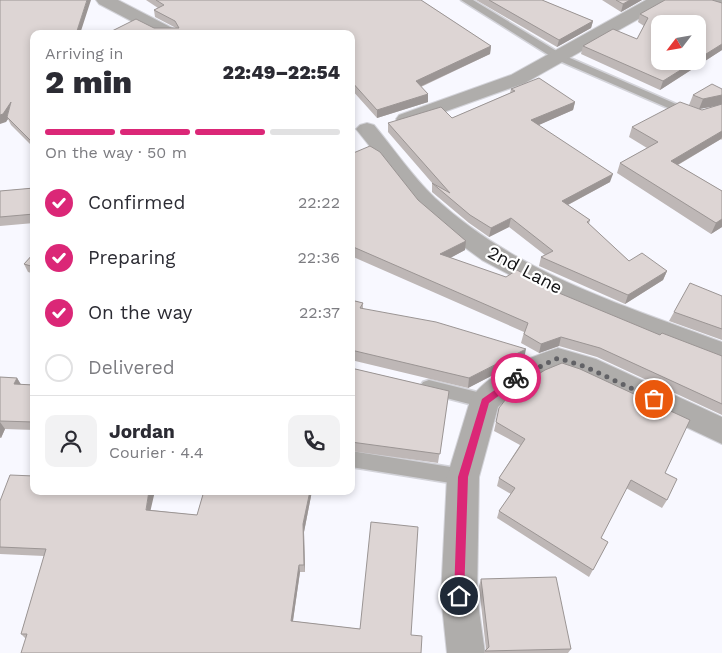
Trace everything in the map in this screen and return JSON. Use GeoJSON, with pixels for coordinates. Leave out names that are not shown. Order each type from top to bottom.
{"type":"FeatureCollection","features":[{"type":"Feature","properties":{"kind":"street"},"geometry":{"type":"LineString","coordinates":[[105,0],[162,30]]}},
{"type":"Feature","properties":{"kind":"street"},"geometry":{"type":"LineString","coordinates":[[373,125],[473,97],[518,80],[659,0]]}},
{"type":"Feature","properties":{"kind":"street"},"geometry":{"type":"LineString","coordinates":[[715,0],[722,2]]}},
{"type":"Feature","properties":{"kind":"street","name":"2nd Lane"},"geometry":{"type":"LineString","coordinates":[[373,125],[426,203],[475,243],[537,280],[722,354]]}},
{"type":"Feature","properties":{"kind":"street"},"geometry":{"type":"LineString","coordinates":[[466,653],[459,596],[463,477],[485,401],[499,389],[532,369],[558,358],[586,367],[722,431]]}},
{"type":"Feature","properties":{"kind":"lane"},"geometry":{"type":"LineString","coordinates":[[466,0],[558,57],[682,110],[698,115],[704,113]]}},
{"type":"Feature","properties":{"kind":"lane"},"geometry":{"type":"LineString","coordinates":[[409,382],[485,401]]}},
{"type":"Feature","properties":{"kind":"lane"},"geometry":{"type":"LineString","coordinates":[[355,460],[463,477]]}},
{"type":"Feature","properties":{"kind":"building"},"geometry":{"type":"Polygon","coordinates":[[[0,0],[87,0],[77,30],[30,30],[30,140],[7,117],[11,102],[3,114],[0,115],[0,0]]]}},
{"type":"Feature","properties":{"kind":"building"},"geometry":{"type":"Polygon","coordinates":[[[156,0],[421,0],[491,46],[416,81],[428,94],[377,110],[355,85],[355,30],[114,30],[136,19],[154,28],[179,28],[175,21],[154,10],[164,5],[156,0]]]}},
{"type":"Feature","properties":{"kind":"building"},"geometry":{"type":"Polygon","coordinates":[[[489,0],[542,0],[593,21],[559,40],[489,0]]]}},
{"type":"Feature","properties":{"kind":"building"},"geometry":{"type":"Polygon","coordinates":[[[616,0],[630,0],[623,4],[616,0]]]}},
{"type":"Feature","properties":{"kind":"building"},"geometry":{"type":"Polygon","coordinates":[[[665,0],[712,0],[722,3],[722,44],[706,54],[706,15],[651,15],[651,70],[681,70],[663,81],[583,46],[613,29],[637,39],[648,18],[640,14],[665,0]]]}},
{"type":"Feature","properties":{"kind":"building"},"geometry":{"type":"Polygon","coordinates":[[[539,78],[575,102],[531,120],[613,174],[562,201],[590,220],[587,222],[629,261],[642,253],[667,271],[628,295],[541,257],[553,251],[511,218],[491,228],[470,215],[432,183],[450,193],[388,123],[441,107],[452,118],[515,91],[511,89],[539,78]]]}},
{"type":"Feature","properties":{"kind":"building"},"geometry":{"type":"Polygon","coordinates":[[[712,84],[722,89],[722,95],[703,99],[693,95],[712,84]]]}},
{"type":"Feature","properties":{"kind":"building"},"geometry":{"type":"Polygon","coordinates":[[[680,102],[702,110],[722,104],[722,131],[671,161],[722,191],[722,219],[716,223],[620,163],[658,142],[632,127],[680,102]]]}},
{"type":"Feature","properties":{"kind":"building"},"geometry":{"type":"Polygon","coordinates":[[[370,146],[380,152],[418,200],[466,241],[440,254],[506,277],[517,270],[559,293],[660,335],[662,333],[722,356],[722,404],[600,348],[561,337],[541,344],[524,334],[528,323],[355,248],[355,152],[370,146]]]}},
{"type":"Feature","properties":{"kind":"building"},"geometry":{"type":"Polygon","coordinates":[[[30,188],[30,214],[0,217],[0,191],[30,188]]]}},
{"type":"Feature","properties":{"kind":"building"},"geometry":{"type":"Polygon","coordinates":[[[30,257],[30,266],[24,264],[30,257]]]}},
{"type":"Feature","properties":{"kind":"building"},"geometry":{"type":"Polygon","coordinates":[[[690,283],[722,296],[722,329],[674,312],[690,283]]]}},
{"type":"Feature","properties":{"kind":"building"},"geometry":{"type":"Polygon","coordinates":[[[355,301],[363,303],[360,308],[436,322],[526,349],[469,378],[355,351],[355,301]]]}},
{"type":"Feature","properties":{"kind":"building"},"geometry":{"type":"Polygon","coordinates":[[[562,363],[580,369],[690,420],[665,473],[677,479],[667,500],[631,480],[601,538],[608,542],[593,570],[499,511],[515,488],[499,478],[525,439],[496,422],[499,408],[513,390],[545,370],[562,363]]]}},
{"type":"Feature","properties":{"kind":"building"},"geometry":{"type":"Polygon","coordinates":[[[355,369],[449,391],[440,454],[355,443],[355,369]]]}},
{"type":"Feature","properties":{"kind":"building"},"geometry":{"type":"Polygon","coordinates":[[[0,377],[17,378],[14,384],[30,385],[30,422],[0,421],[0,377]]]}},
{"type":"Feature","properties":{"kind":"building"},"geometry":{"type":"Polygon","coordinates":[[[10,475],[30,476],[30,495],[148,495],[146,510],[197,515],[203,495],[309,495],[303,524],[304,565],[299,565],[291,621],[360,629],[371,522],[418,527],[411,635],[422,636],[421,653],[21,653],[27,634],[21,634],[46,549],[0,547],[0,501],[10,475]]]}},
{"type":"Feature","properties":{"kind":"building"},"geometry":{"type":"Polygon","coordinates":[[[556,577],[571,649],[485,651],[489,647],[481,579],[556,577]]]}},
{"type":"Feature","properties":{"kind":"way so far"},"geometry":{"type":"LineString","coordinates":[[516,378],[558,358],[586,367],[654,399]]}},
{"type":"Feature","properties":{"kind":"route"},"geometry":{"type":"LineString","coordinates":[[459,596],[463,477],[485,401],[516,378]]}}]}
